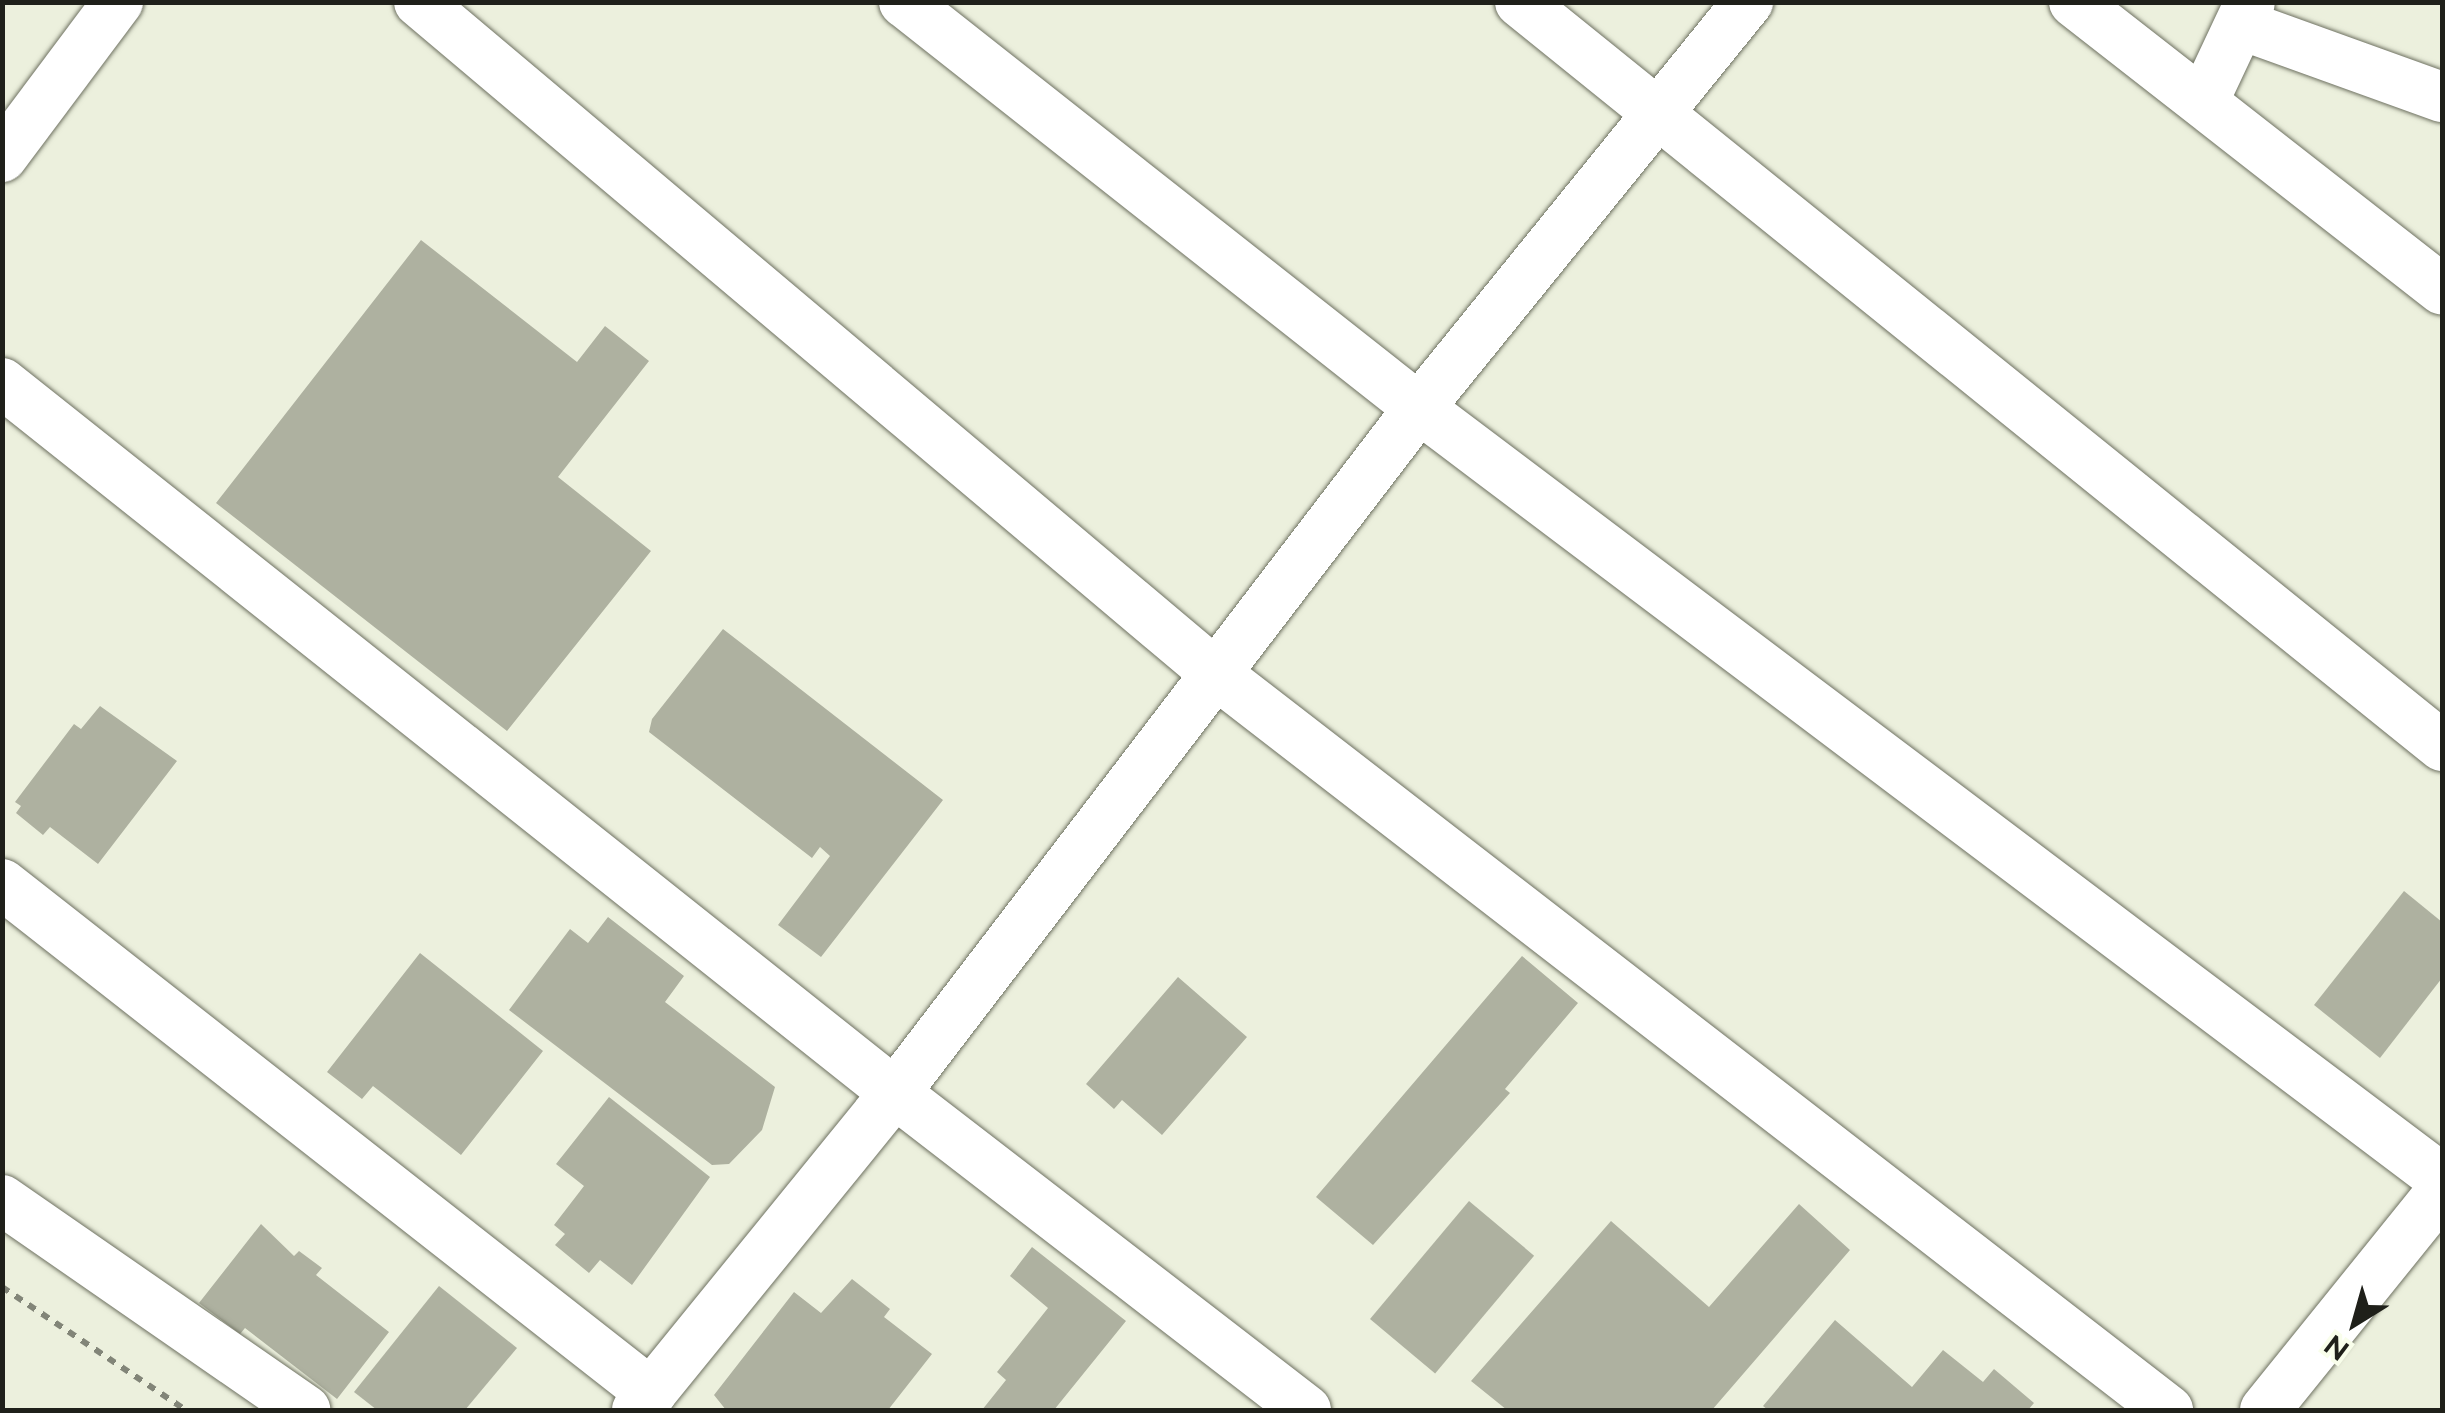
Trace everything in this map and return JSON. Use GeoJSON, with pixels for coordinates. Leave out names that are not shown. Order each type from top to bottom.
{"type":"FeatureCollection","features":[{"type":"Feature","properties":{"kind":"street"},"geometry":{"type":"LineString","coordinates":[[2,157],[118,2]]}},
{"type":"Feature","properties":{"kind":"street"},"geometry":{"type":"LineString","coordinates":[[419,2],[1215,672],[2168,1410]]}},
{"type":"Feature","properties":{"kind":"street"},"geometry":{"type":"LineString","coordinates":[[904,2],[1420,408],[2442,1180]]}},
{"type":"Feature","properties":{"kind":"street"},"geometry":{"type":"LineString","coordinates":[[1520,2],[1660,111],[2442,746]]}},
{"type":"Feature","properties":{"kind":"street"},"geometry":{"type":"LineString","coordinates":[[2,884],[644,1402],[894,1093],[1420,408],[1748,2]]}},
{"type":"Feature","properties":{"kind":"street"},"geometry":{"type":"LineString","coordinates":[[2074,2],[2442,289]]}},
{"type":"Feature","properties":{"kind":"street"},"geometry":{"type":"LineString","coordinates":[[2203,102],[2246,14],[2442,97]]}},
{"type":"Feature","properties":{"kind":"street"},"geometry":{"type":"LineString","coordinates":[[2,383],[894,1093],[1306,1410]]}},
{"type":"Feature","properties":{"kind":"street"},"geometry":{"type":"LineString","coordinates":[[2265,1410],[2442,1191]]}},
{"type":"Feature","properties":{"kind":"street"},"geometry":{"type":"LineString","coordinates":[[2,1200],[304,1410]]}},
{"type":"Feature","properties":{"kind":"path"},"geometry":{"type":"LineString","coordinates":[[2,1287],[186,1410]]}},
{"type":"Feature","properties":{"kind":"building"},"geometry":{"type":"Polygon","coordinates":[[[421,240],[577,362],[605,326],[649,361],[558,477],[651,551],[507,731],[216,503],[421,240]]]}},
{"type":"Feature","properties":{"kind":"building"},"geometry":{"type":"Polygon","coordinates":[[[723,629],[943,800],[821,957],[778,925],[830,856],[820,847],[812,858],[649,732],[652,719],[723,629]]]}},
{"type":"Feature","properties":{"kind":"building"},"geometry":{"type":"Polygon","coordinates":[[[100,706],[177,761],[98,864],[50,827],[43,835],[16,813],[21,806],[15,802],[74,724],[81,729],[100,706]]]}},
{"type":"Feature","properties":{"kind":"building"},"geometry":{"type":"Polygon","coordinates":[[[2404,891],[2442,922],[2442,978],[2380,1058],[2314,1005],[2404,891]]]}},
{"type":"Feature","properties":{"kind":"building"},"geometry":{"type":"Polygon","coordinates":[[[608,917],[684,976],[665,1002],[775,1087],[762,1130],[729,1164],[712,1165],[509,1010],[570,929],[588,943],[608,917]]]}},
{"type":"Feature","properties":{"kind":"building"},"geometry":{"type":"Polygon","coordinates":[[[420,953],[543,1051],[461,1155],[373,1086],[362,1099],[327,1072],[420,953]]]}},
{"type":"Feature","properties":{"kind":"building"},"geometry":{"type":"Polygon","coordinates":[[[1522,956],[1578,1003],[1505,1089],[1510,1093],[1373,1245],[1316,1197],[1522,956]]]}},
{"type":"Feature","properties":{"kind":"building"},"geometry":{"type":"Polygon","coordinates":[[[1178,977],[1247,1037],[1162,1135],[1122,1100],[1114,1109],[1086,1084],[1178,977]]]}},
{"type":"Feature","properties":{"kind":"building"},"geometry":{"type":"Polygon","coordinates":[[[609,1097],[710,1177],[632,1285],[600,1260],[589,1273],[555,1245],[565,1234],[554,1225],[584,1186],[556,1164],[609,1097]]]}},
{"type":"Feature","properties":{"kind":"building"},"geometry":{"type":"Polygon","coordinates":[[[1469,1201],[1534,1256],[1435,1374],[1370,1319],[1469,1201]]]}},
{"type":"Feature","properties":{"kind":"building"},"geometry":{"type":"Polygon","coordinates":[[[1799,1204],[1850,1250],[1712,1410],[1507,1410],[1471,1381],[1611,1221],[1709,1307],[1799,1204]]]}},
{"type":"Feature","properties":{"kind":"building"},"geometry":{"type":"Polygon","coordinates":[[[261,1224],[294,1256],[299,1251],[322,1268],[316,1275],[389,1332],[337,1399],[245,1328],[240,1334],[199,1303],[261,1224]]]}},
{"type":"Feature","properties":{"kind":"building"},"geometry":{"type":"Polygon","coordinates":[[[1032,1247],[1126,1321],[1054,1410],[982,1410],[1006,1380],[997,1372],[1048,1308],[1010,1276],[1032,1247]]]}},
{"type":"Feature","properties":{"kind":"building"},"geometry":{"type":"Polygon","coordinates":[[[852,1279],[890,1309],[884,1317],[932,1354],[888,1410],[726,1410],[714,1395],[794,1292],[821,1313],[852,1279]]]}},
{"type":"Feature","properties":{"kind":"building"},"geometry":{"type":"Polygon","coordinates":[[[439,1286],[517,1348],[465,1410],[377,1410],[354,1392],[439,1286]]]}},
{"type":"Feature","properties":{"kind":"building"},"geometry":{"type":"Polygon","coordinates":[[[1835,1320],[1912,1387],[1943,1350],[1983,1382],[1994,1369],[2034,1403],[2028,1410],[1768,1410],[1763,1406],[1835,1320]]]}}]}
